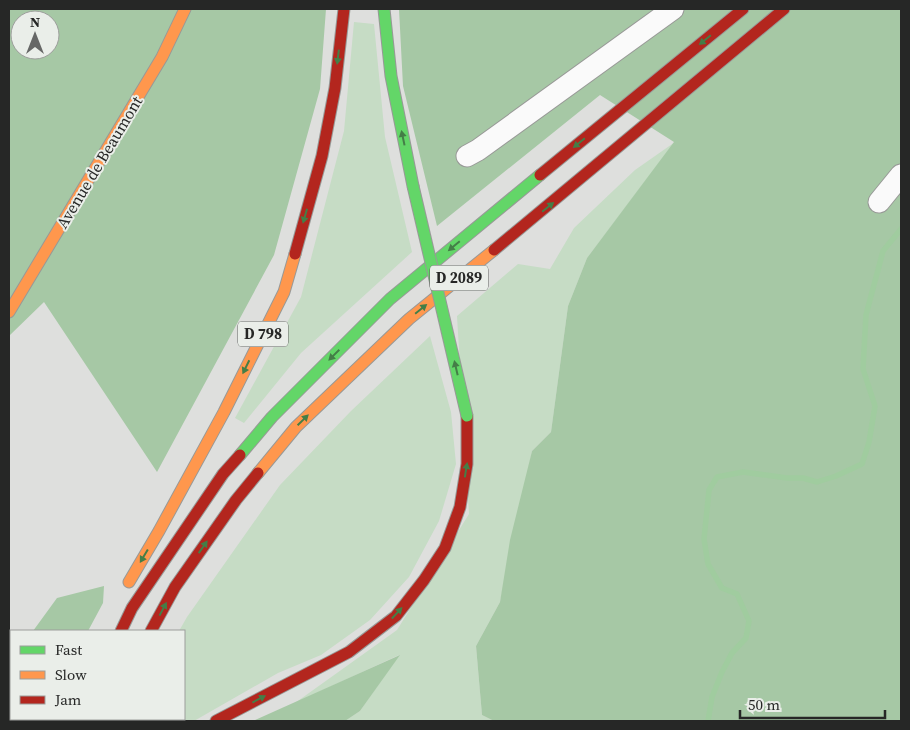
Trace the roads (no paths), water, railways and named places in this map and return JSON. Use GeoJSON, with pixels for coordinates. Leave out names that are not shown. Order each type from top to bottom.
{"type":"FeatureCollection","features":[{"type":"Feature","properties":{"kind":"main road","name":"Avenue de Beaumont"},"geometry":{"type":"LineString","coordinates":[[9,312],[162,57],[185,9]]}},
{"type":"Feature","properties":{"kind":"main road","name":"D 798"},"geometry":{"type":"LineString","coordinates":[[123,593],[224,412],[284,292],[322,156],[335,88],[344,9]]}},
{"type":"Feature","properties":{"kind":"main road"},"geometry":{"type":"LineString","coordinates":[[216,721],[349,652],[396,616],[424,580],[445,548],[457,515],[467,464],[467,416],[395,101],[385,32],[384,9]]}},
{"type":"Feature","properties":{"kind":"main road","name":"D 2089"},"geometry":{"type":"LineString","coordinates":[[121,630],[132,608],[223,474],[272,417],[390,299],[743,9]]}},
{"type":"Feature","properties":{"kind":"main road","name":"D 2089"},"geometry":{"type":"LineString","coordinates":[[152,630],[174,587],[236,500],[296,427],[409,319],[551,204],[784,9]]}},
{"type":"Feature","properties":{"kind":"street"},"geometry":{"type":"LineString","coordinates":[[468,156],[672,9]]}},
{"type":"Feature","properties":{"kind":"street"},"geometry":{"type":"LineString","coordinates":[[879,202],[901,175]]}},
{"type":"Feature","properties":{"kind":"waterway"},"geometry":{"type":"LineString","coordinates":[[708,721],[712,697],[722,672],[732,653],[746,638],[749,621],[737,594],[722,588],[708,564],[704,539],[709,490],[717,477],[743,472],[787,478],[803,478],[817,482],[862,464],[869,442],[875,406],[863,369],[866,315],[883,251],[901,229]]}}]}
